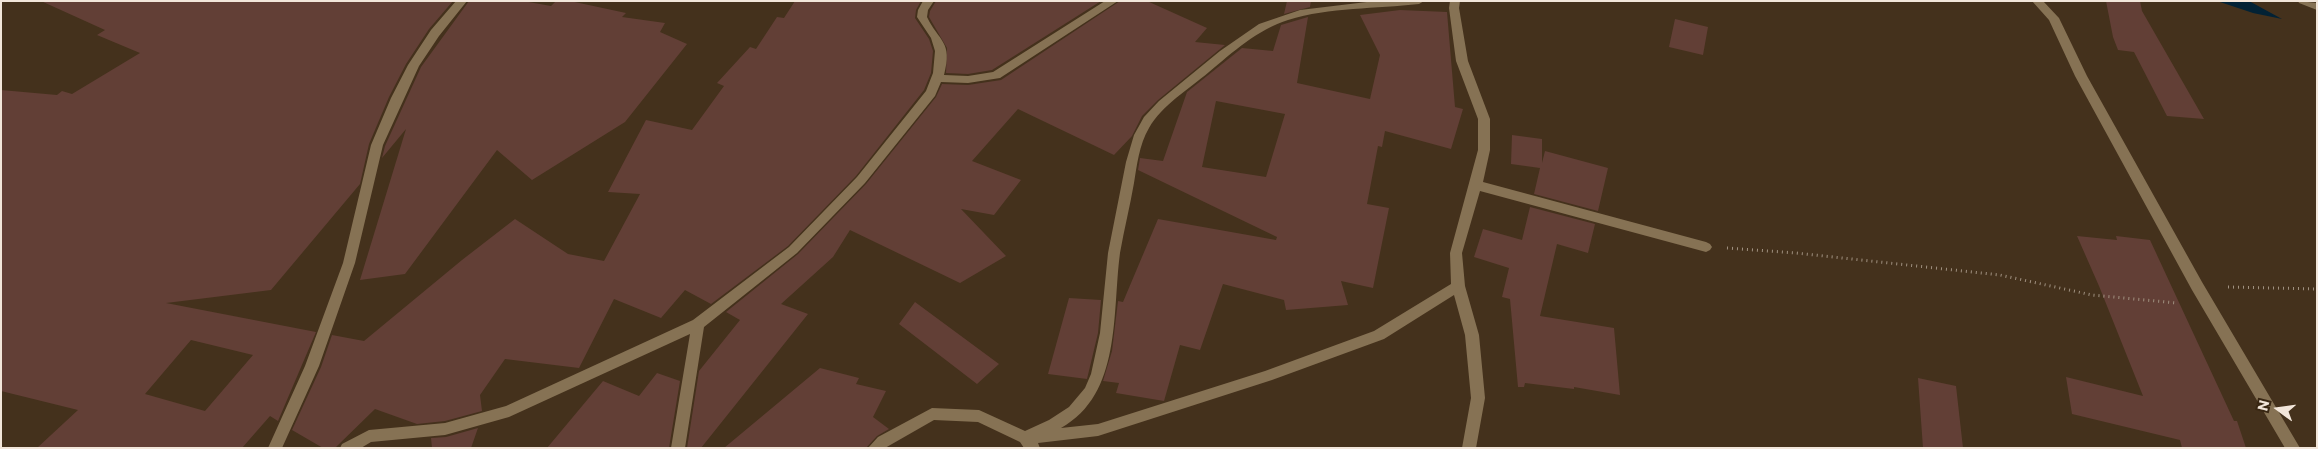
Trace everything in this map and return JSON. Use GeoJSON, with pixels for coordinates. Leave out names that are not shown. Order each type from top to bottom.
{"type":"FeatureCollection","features":[{"type":"Feature","properties":{"kind":"street"},"geometry":{"type":"LineString","coordinates":[[275,448],[312,366],[349,263],[377,145],[397,98],[414,65],[435,33],[462,1]]}},
{"type":"Feature","properties":{"kind":"street"},"geometry":{"type":"LineString","coordinates":[[347,448],[368,436],[445,429],[509,411],[698,324],[793,250],[861,180],[931,93],[938,78],[942,58],[936,37],[922,17],[923,10],[929,1]]}},
{"type":"Feature","properties":{"kind":"street"},"geometry":{"type":"LineString","coordinates":[[938,78],[958,81],[977,80],[996,75],[1113,1]]}},
{"type":"Feature","properties":{"kind":"street"},"geometry":{"type":"LineString","coordinates":[[1029,443],[1081,405],[1093,385],[1100,365],[1110,306],[1114,253],[1133,154],[1143,128],[1161,107],[1238,42],[1261,28],[1284,18],[1314,12],[1419,1]]}},
{"type":"Feature","properties":{"kind":"street"},"geometry":{"type":"LineString","coordinates":[[1455,1],[1454,8],[1462,61],[1484,119],[1484,150],[1456,253],[1458,286],[1472,335],[1478,398],[1469,448]]}},
{"type":"Feature","properties":{"kind":"street"},"geometry":{"type":"LineString","coordinates":[[2037,1],[2054,18],[2081,76],[2197,286],[2293,448]]}},
{"type":"Feature","properties":{"kind":"street"},"geometry":{"type":"LineString","coordinates":[[2303,1],[2317,8]]}},
{"type":"Feature","properties":{"kind":"street"},"geometry":{"type":"LineString","coordinates":[[1476,185],[1706,247]]}},
{"type":"Feature","properties":{"kind":"street"},"geometry":{"type":"LineString","coordinates":[[875,448],[883,441],[932,414],[979,416],[1029,443],[1098,430],[1267,376],[1379,335],[1458,286]]}},
{"type":"Feature","properties":{"kind":"street"},"geometry":{"type":"LineString","coordinates":[[678,448],[698,324]]}},
{"type":"Feature","properties":{"kind":"path"},"geometry":{"type":"LineString","coordinates":[[1706,247],[1796,253],[2000,275],[2092,295],[2210,307]]}},
{"type":"Feature","properties":{"kind":"path"},"geometry":{"type":"LineString","coordinates":[[2197,286],[2317,289]]}},
{"type":"Feature","properties":{"kind":"water"},"geometry":{"type":"Polygon","coordinates":[[[2217,1],[2249,1],[2282,19],[2253,13],[2217,1]]]}},
{"type":"Feature","properties":{"kind":"building"},"geometry":{"type":"Polygon","coordinates":[[[41,1],[453,1],[429,29],[406,64],[389,97],[369,144],[360,184],[271,290],[166,303],[316,332],[278,421],[270,416],[242,448],[37,448],[78,410],[1,391],[1,90],[57,95],[62,91],[72,94],[140,53],[97,35],[105,30],[41,1]],[[191,340],[145,394],[205,411],[253,355],[191,340]]]}},
{"type":"Feature","properties":{"kind":"building"},"geometry":{"type":"Polygon","coordinates":[[[469,1],[523,1],[551,6],[556,1],[570,1],[626,13],[622,17],[665,23],[660,32],[687,44],[625,122],[532,180],[497,150],[405,274],[360,280],[406,129],[382,158],[385,146],[421,67],[469,1]]]}},
{"type":"Feature","properties":{"kind":"building"},"geometry":{"type":"Polygon","coordinates":[[[795,1],[921,1],[916,10],[915,18],[929,39],[933,51],[931,73],[924,90],[856,176],[788,246],[711,304],[685,290],[661,318],[614,299],[579,368],[505,359],[480,395],[482,411],[445,421],[417,424],[375,409],[335,448],[323,448],[292,430],[321,367],[332,335],[364,341],[515,219],[568,254],[604,261],[640,194],[608,192],[646,120],[692,130],[724,86],[717,83],[750,47],[756,49],[777,17],[784,18],[795,1]]]}},
{"type":"Feature","properties":{"kind":"building"},"geometry":{"type":"Polygon","coordinates":[[[936,1],[1101,1],[992,70],[968,74],[946,73],[947,48],[929,17],[936,1]]]}},
{"type":"Feature","properties":{"kind":"building"},"geometry":{"type":"Polygon","coordinates":[[[1120,1],[1147,1],[1207,28],[1195,42],[1225,45],[1158,100],[1142,116],[1132,136],[1114,155],[1018,109],[972,161],[1021,180],[994,215],[961,209],[1006,256],[960,283],[850,230],[833,257],[781,304],[808,314],[701,448],[687,448],[699,371],[740,320],[726,312],[798,254],[866,184],[936,97],[942,84],[968,85],[1001,80],[1120,1]]]}},
{"type":"Feature","properties":{"kind":"building"},"geometry":{"type":"Polygon","coordinates":[[[1287,1],[1311,1],[1310,7],[1284,14],[1287,1]]]}},
{"type":"Feature","properties":{"kind":"building"},"geometry":{"type":"Polygon","coordinates":[[[2106,1],[2140,1],[2142,11],[2204,119],[2167,116],[2134,52],[2118,50],[2113,37],[2106,1]]]}},
{"type":"Feature","properties":{"kind":"building"},"geometry":{"type":"Polygon","coordinates":[[[1400,10],[1447,12],[1455,107],[1463,109],[1451,149],[1385,131],[1382,147],[1378,146],[1367,204],[1389,208],[1373,288],[1341,281],[1348,305],[1286,310],[1284,300],[1223,284],[1200,350],[1180,345],[1164,401],[1116,393],[1119,383],[1103,381],[1112,351],[1118,301],[1123,302],[1158,219],[1276,240],[1277,237],[1138,170],[1140,158],[1163,161],[1187,92],[1242,48],[1273,51],[1281,25],[1308,17],[1297,83],[1370,99],[1380,55],[1360,15],[1400,10]],[[1216,101],[1202,167],[1266,177],[1285,114],[1216,101]]]}},
{"type":"Feature","properties":{"kind":"building"},"geometry":{"type":"Polygon","coordinates":[[[1675,19],[1708,27],[1703,55],[1669,47],[1675,19]]]}},
{"type":"Feature","properties":{"kind":"building"},"geometry":{"type":"Polygon","coordinates":[[[1512,135],[1542,139],[1542,163],[1545,151],[1608,168],[1598,211],[1534,194],[1540,168],[1511,164],[1512,135]]]}},
{"type":"Feature","properties":{"kind":"building"},"geometry":{"type":"Polygon","coordinates":[[[1530,207],[1595,224],[1588,253],[1557,244],[1540,316],[1614,328],[1620,395],[1574,387],[1574,389],[1525,383],[1524,387],[1518,387],[1510,299],[1502,297],[1509,268],[1474,257],[1483,229],[1522,240],[1530,207]]]}},
{"type":"Feature","properties":{"kind":"building"},"geometry":{"type":"Polygon","coordinates":[[[2077,236],[2117,240],[2116,236],[2150,240],[2234,421],[2237,421],[2246,448],[2182,448],[2180,440],[2072,414],[2066,377],[2143,396],[2077,236]]]}},
{"type":"Feature","properties":{"kind":"building"},"geometry":{"type":"Polygon","coordinates":[[[1069,298],[1101,300],[1098,333],[1087,379],[1048,374],[1069,298]]]}},
{"type":"Feature","properties":{"kind":"building"},"geometry":{"type":"Polygon","coordinates":[[[915,302],[999,364],[977,384],[899,324],[915,302]]]}},
{"type":"Feature","properties":{"kind":"building"},"geometry":{"type":"Polygon","coordinates":[[[820,368],[859,378],[856,384],[886,391],[873,417],[889,429],[877,436],[866,448],[724,448],[820,368]]]}},
{"type":"Feature","properties":{"kind":"building"},"geometry":{"type":"Polygon","coordinates":[[[657,373],[680,381],[669,448],[547,448],[603,381],[639,396],[657,373]]]}},
{"type":"Feature","properties":{"kind":"building"},"geometry":{"type":"Polygon","coordinates":[[[1918,378],[1956,386],[1963,448],[1923,448],[1918,378]]]}},
{"type":"Feature","properties":{"kind":"building"},"geometry":{"type":"Polygon","coordinates":[[[478,428],[471,448],[432,448],[431,438],[446,437],[478,428]]]}}]}
